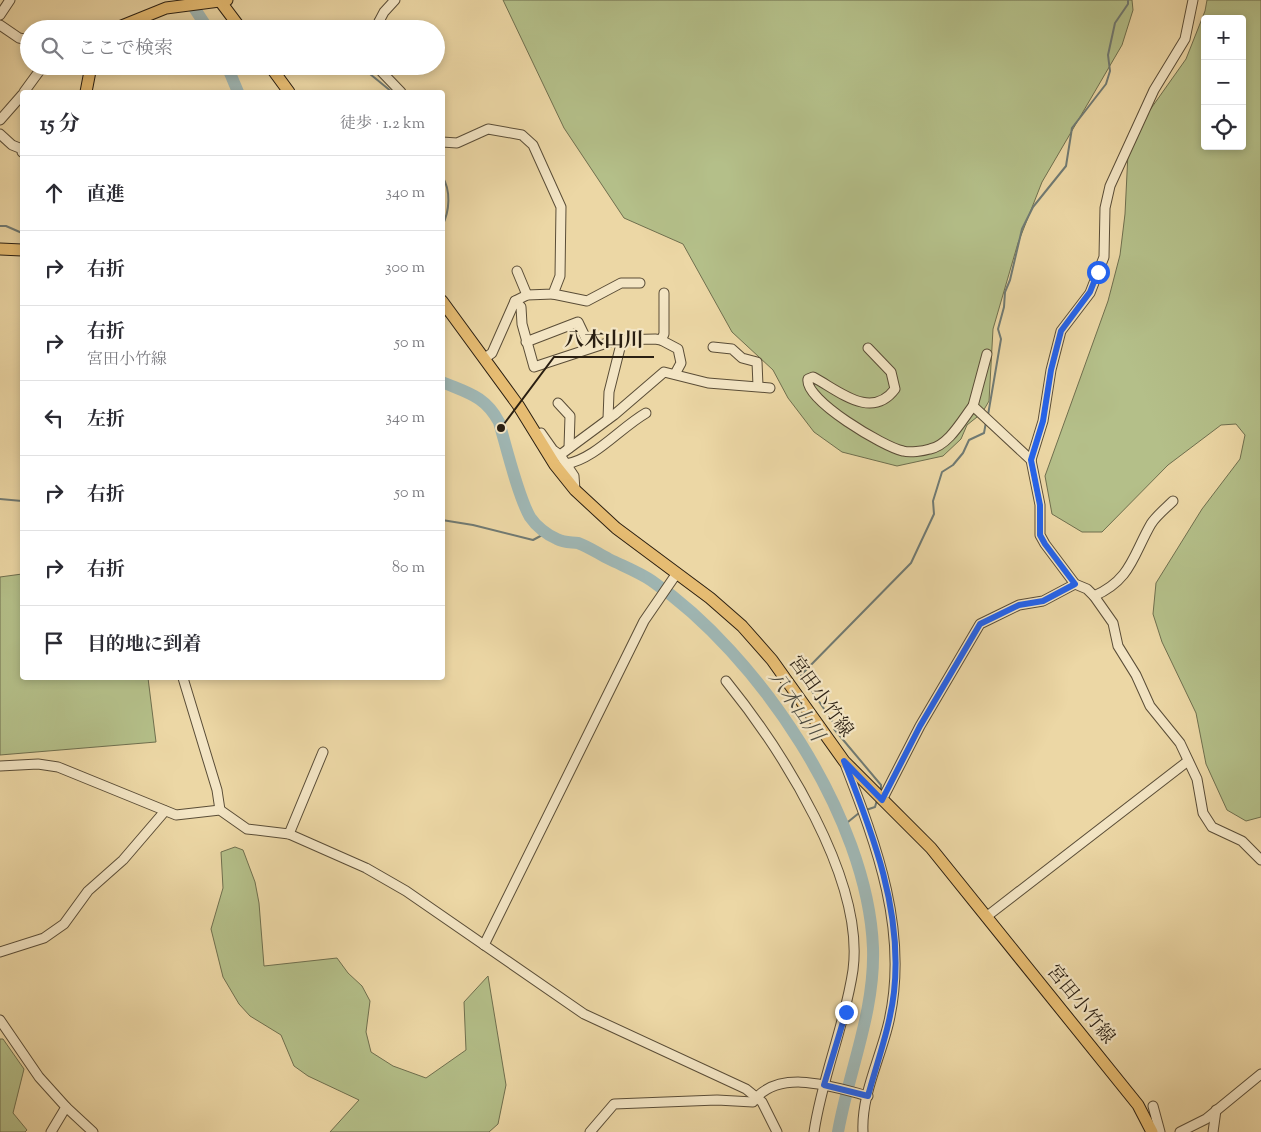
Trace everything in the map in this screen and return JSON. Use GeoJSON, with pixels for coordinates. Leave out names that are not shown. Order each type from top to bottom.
{"type":"FeatureCollection","features":[{"type":"Feature","properties":{"kind":"main road"},"geometry":{"type":"LineString","coordinates":[[134,20],[166,5],[219,1],[234,20]]}},
{"type":"Feature","properties":{"kind":"main road"},"geometry":{"type":"LineString","coordinates":[[86,90],[89,75]]}},
{"type":"Feature","properties":{"kind":"main road"},"geometry":{"type":"LineString","coordinates":[[277,75],[288,90]]}},
{"type":"Feature","properties":{"kind":"main road"},"geometry":{"type":"LineString","coordinates":[[0,249],[20,250]]}},
{"type":"Feature","properties":{"kind":"main road","name":"宮田小竹線"},"geometry":{"type":"LineString","coordinates":[[445,305],[485,358],[555,465],[576,490],[616,528],[673,577],[742,626],[772,660],[844,761],[931,848],[1138,1105],[1152,1132]]}},
{"type":"Feature","properties":{"kind":"street"},"geometry":{"type":"LineString","coordinates":[[0,15],[10,0]]}},
{"type":"Feature","properties":{"kind":"street"},"geometry":{"type":"LineString","coordinates":[[380,20],[395,0]]}},
{"type":"Feature","properties":{"kind":"street"},"geometry":{"type":"LineString","coordinates":[[1193,0],[1185,39],[1154,90],[1110,186],[1105,208],[1104,257],[1090,292],[1061,331],[1051,370],[1043,421],[1031,460],[1040,505],[1040,535],[1045,544],[1075,584],[1087,589],[1094,596],[1113,623],[1118,646],[1136,675],[1150,706],[1172,730],[1197,779],[1203,813],[1212,827],[1242,842],[1261,860]]}},
{"type":"Feature","properties":{"kind":"street"},"geometry":{"type":"LineString","coordinates":[[0,25],[20,38]]}},
{"type":"Feature","properties":{"kind":"street"},"geometry":{"type":"LineString","coordinates":[[26,90],[37,75]]}},
{"type":"Feature","properties":{"kind":"street"},"geometry":{"type":"LineString","coordinates":[[385,75],[399,90]]}},
{"type":"Feature","properties":{"kind":"street"},"geometry":{"type":"LineString","coordinates":[[0,120],[20,97]]}},
{"type":"Feature","properties":{"kind":"street"},"geometry":{"type":"LineString","coordinates":[[445,142],[456,143],[488,129],[522,135],[533,145],[561,207],[560,276],[553,294]]}},
{"type":"Feature","properties":{"kind":"street"},"geometry":{"type":"LineString","coordinates":[[0,134],[12,145],[20,148]]}},
{"type":"Feature","properties":{"kind":"street"},"geometry":{"type":"LineString","coordinates":[[517,271],[526,295]]}},
{"type":"Feature","properties":{"kind":"street"},"geometry":{"type":"LineString","coordinates":[[485,358],[492,353],[515,301],[526,295],[553,294],[588,301],[617,284],[640,283]]}},
{"type":"Feature","properties":{"kind":"street"},"geometry":{"type":"LineString","coordinates":[[661,340],[664,334],[664,293]]}},
{"type":"Feature","properties":{"kind":"street"},"geometry":{"type":"LineString","coordinates":[[515,301],[521,307],[526,342],[534,367],[590,347],[622,340],[661,340],[678,349],[681,364],[675,374]]}},
{"type":"Feature","properties":{"kind":"street"},"geometry":{"type":"LineString","coordinates":[[526,342],[578,322],[590,347]]}},
{"type":"Feature","properties":{"kind":"street"},"geometry":{"type":"LineString","coordinates":[[608,419],[609,392],[622,340]]}},
{"type":"Feature","properties":{"kind":"street"},"geometry":{"type":"LineString","coordinates":[[714,346],[732,349],[742,358],[756,362],[758,386]]}},
{"type":"Feature","properties":{"kind":"street"},"geometry":{"type":"LineString","coordinates":[[868,348],[891,372],[895,389],[889,396],[882,400],[864,404],[851,400],[812,377],[808,379],[807,384],[819,400],[865,432],[904,452],[931,449],[946,441],[973,406],[987,354]]}},
{"type":"Feature","properties":{"kind":"street"},"geometry":{"type":"LineString","coordinates":[[560,455],[608,419],[664,372],[708,383],[770,388]]}},
{"type":"Feature","properties":{"kind":"street"},"geometry":{"type":"LineString","coordinates":[[558,403],[570,416],[570,448]]}},
{"type":"Feature","properties":{"kind":"street"},"geometry":{"type":"LineString","coordinates":[[973,406],[1031,460]]}},
{"type":"Feature","properties":{"kind":"street"},"geometry":{"type":"LineString","coordinates":[[566,464],[578,462],[597,450],[612,435],[622,431],[630,422],[646,413]]}},
{"type":"Feature","properties":{"kind":"street"},"geometry":{"type":"LineString","coordinates":[[525,417],[535,425],[553,450],[560,455],[574,476],[576,490]]}},
{"type":"Feature","properties":{"kind":"street"},"geometry":{"type":"LineString","coordinates":[[1094,596],[1106,591],[1122,578],[1134,561],[1152,522],[1173,501]]}},
{"type":"Feature","properties":{"kind":"street"},"geometry":{"type":"LineString","coordinates":[[484,945],[644,621],[673,577]]}},
{"type":"Feature","properties":{"kind":"street"},"geometry":{"type":"LineString","coordinates":[[882,800],[920,726],[980,624],[1019,605],[1043,601],[1075,584]]}},
{"type":"Feature","properties":{"kind":"street"},"geometry":{"type":"LineString","coordinates":[[185,680],[217,790],[220,810]]}},
{"type":"Feature","properties":{"kind":"street"},"geometry":{"type":"LineString","coordinates":[[726,681],[776,750],[800,792],[838,870],[848,904],[852,930],[853,968],[846,1012],[824,1085],[814,1132]]}},
{"type":"Feature","properties":{"kind":"street"},"geometry":{"type":"LineString","coordinates":[[289,834],[323,752]]}},
{"type":"Feature","properties":{"kind":"street"},"geometry":{"type":"LineString","coordinates":[[844,761],[870,828],[889,894],[895,958],[894,992],[868,1096],[862,1132]]}},
{"type":"Feature","properties":{"kind":"street"},"geometry":{"type":"LineString","coordinates":[[986,917],[1188,761]]}},
{"type":"Feature","properties":{"kind":"street"},"geometry":{"type":"LineString","coordinates":[[0,766],[38,764],[58,767],[176,815],[220,810],[247,829],[289,834],[327,849],[374,872],[406,891],[584,1014],[746,1089],[757,1097],[777,1132]]}},
{"type":"Feature","properties":{"kind":"street"},"geometry":{"type":"LineString","coordinates":[[0,952],[44,938],[64,924],[88,891],[122,860],[165,811]]}},
{"type":"Feature","properties":{"kind":"street"},"geometry":{"type":"LineString","coordinates":[[0,1020],[39,1077],[91,1131]]}},
{"type":"Feature","properties":{"kind":"street"},"geometry":{"type":"LineString","coordinates":[[1180,1132],[1206,1119],[1261,1074]]}},
{"type":"Feature","properties":{"kind":"street"},"geometry":{"type":"LineString","coordinates":[[590,1132],[614,1104],[717,1100],[753,1102],[768,1088],[793,1082],[824,1085],[868,1096]]}},
{"type":"Feature","properties":{"kind":"street"},"geometry":{"type":"LineString","coordinates":[[1153,1106],[1160,1132]]}},
{"type":"Feature","properties":{"kind":"street"},"geometry":{"type":"LineString","coordinates":[[51,1132],[66,1107]]}},
{"type":"Feature","properties":{"kind":"street"},"geometry":{"type":"LineString","coordinates":[[1213,1132],[1216,1110]]}},
{"type":"Feature","properties":{"kind":"green space"},"geometry":{"type":"Polygon","coordinates":[[[503,0],[1132,0],[1133,10],[1122,45],[1042,182],[1018,243],[993,329],[989,401],[982,413],[967,425],[961,439],[943,456],[897,466],[842,452],[814,432],[788,398],[773,370],[732,332],[683,244],[624,218],[564,128],[503,0]]]}},
{"type":"Feature","properties":{"kind":"green space"},"geometry":{"type":"Polygon","coordinates":[[[1207,0],[1261,0],[1261,817],[1246,821],[1227,810],[1206,764],[1196,713],[1162,642],[1153,614],[1156,583],[1202,509],[1240,459],[1245,435],[1236,424],[1221,425],[1168,465],[1102,532],[1082,532],[1052,514],[1045,476],[1108,301],[1120,255],[1125,214],[1128,153],[1140,124],[1186,59],[1201,21],[1201,150],[1246,150],[1246,15],[1203,15],[1207,0]]]}},
{"type":"Feature","properties":{"kind":"green space"},"geometry":{"type":"Polygon","coordinates":[[[20,574],[20,680],[148,680],[156,742],[0,755],[0,577],[20,574]]]}},
{"type":"Feature","properties":{"kind":"green space"},"geometry":{"type":"Polygon","coordinates":[[[235,847],[243,850],[255,882],[259,903],[264,966],[337,958],[348,973],[362,986],[370,1001],[366,1032],[371,1052],[393,1066],[426,1078],[466,1050],[464,1002],[488,976],[506,1085],[498,1124],[489,1132],[330,1132],[359,1100],[308,1076],[294,1066],[281,1035],[250,1016],[239,1004],[223,977],[211,929],[223,888],[221,852],[235,847]]]}},
{"type":"Feature","properties":{"kind":"green space"},"geometry":{"type":"Polygon","coordinates":[[[0,1039],[3,1039],[24,1069],[13,1113],[27,1130],[25,1132],[0,1132],[0,1039]]]}},
{"type":"Feature","properties":{"kind":"waterway","name":"八木山川"},"geometry":{"type":"LineString","coordinates":[[189,0],[202,20]]}},
{"type":"Feature","properties":{"kind":"waterway"},"geometry":{"type":"LineString","coordinates":[[988,415],[1001,339],[998,329],[1004,307],[1005,292],[1010,280],[1022,229],[1033,207],[1066,166],[1072,128],[1106,84],[1110,71],[1108,55],[1115,23],[1128,4],[1128,0]]}},
{"type":"Feature","properties":{"kind":"waterway","name":"八木山川"},"geometry":{"type":"LineString","coordinates":[[231,75],[237,90]]}},
{"type":"Feature","properties":{"kind":"waterway"},"geometry":{"type":"LineString","coordinates":[[371,75],[390,90]]}},
{"type":"Feature","properties":{"kind":"waterway"},"geometry":{"type":"LineString","coordinates":[[445,182],[448,194],[445,220]]}},
{"type":"Feature","properties":{"kind":"waterway"},"geometry":{"type":"LineString","coordinates":[[0,226],[6,226],[20,232]]}},
{"type":"Feature","properties":{"kind":"waterway","name":"八木山川"},"geometry":{"type":"LineString","coordinates":[[445,383],[475,396],[494,413],[499,422],[521,497],[535,524],[553,537],[562,541],[578,543],[642,575],[692,612],[731,651],[767,695],[800,743],[829,794],[851,846],[866,898],[873,948],[873,972],[866,1018],[838,1132]]}},
{"type":"Feature","properties":{"kind":"waterway"},"geometry":{"type":"LineString","coordinates":[[881,790],[881,785],[834,729],[835,725],[801,675],[911,563],[934,514],[933,501],[942,472],[953,465],[963,453],[969,440],[984,433],[986,422]]}},
{"type":"Feature","properties":{"kind":"waterway"},"geometry":{"type":"LineString","coordinates":[[0,499],[20,501]]}},
{"type":"Feature","properties":{"kind":"waterway"},"geometry":{"type":"LineString","coordinates":[[445,520],[473,525],[533,540],[546,533]]}},
{"type":"Feature","properties":{"kind":"waterway"},"geometry":{"type":"LineString","coordinates":[[866,810],[875,807],[877,800]]}},
{"type":"Feature","properties":{"kind":"waterway"},"geometry":{"type":"LineString","coordinates":[[843,826],[859,813]]}},
{"type":"Feature","properties":{"kind":"place","name":"八木山川"},"geometry":{"type":"Point","coordinates":[501,428]}},
{"type":"Feature","properties":{"kind":"route"},"geometry":{"type":"LineString","coordinates":[[846,1012],[824,1085],[868,1096],[894,992],[895,958],[889,894],[870,828],[844,761],[882,800],[920,726],[980,624],[992,616],[1019,605],[1043,601],[1075,584],[1040,535],[1040,505],[1036,474],[1031,460],[1043,421],[1051,370],[1058,349],[1061,331],[1082,305],[1090,292],[1098,272]]}}]}
